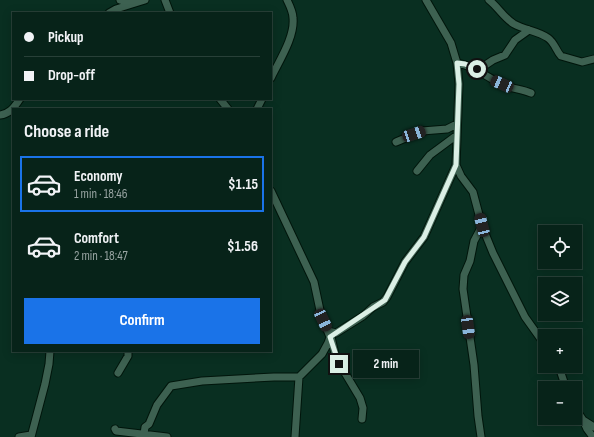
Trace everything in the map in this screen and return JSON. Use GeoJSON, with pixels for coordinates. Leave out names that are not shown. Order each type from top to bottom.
{"type":"FeatureCollection","features":[{"type":"Feature","properties":{"kind":"street"},"geometry":{"type":"LineString","coordinates":[[120,0],[136,3]]}},
{"type":"Feature","properties":{"kind":"street"},"geometry":{"type":"LineString","coordinates":[[111,12],[145,0]]}},
{"type":"Feature","properties":{"kind":"street"},"geometry":{"type":"LineString","coordinates":[[165,0],[170,12]]}},
{"type":"Feature","properties":{"kind":"street"},"geometry":{"type":"LineString","coordinates":[[272,76],[287,45],[293,24],[292,11],[287,0]]}},
{"type":"Feature","properties":{"kind":"street"},"geometry":{"type":"LineString","coordinates":[[144,434],[145,427],[149,424],[156,406],[169,388],[173,385],[202,381],[299,376],[322,354],[328,345],[331,334],[362,316],[388,297],[405,262],[424,237],[456,165],[459,84],[457,63],[451,43],[426,0]]}},
{"type":"Feature","properties":{"kind":"street"},"geometry":{"type":"LineString","coordinates":[[489,0],[509,21],[517,26],[548,38],[555,46],[559,54],[582,62],[594,59]]}},
{"type":"Feature","properties":{"kind":"street"},"geometry":{"type":"LineString","coordinates":[[478,70],[486,64],[505,55],[515,40],[529,30]]}},
{"type":"Feature","properties":{"kind":"street"},"geometry":{"type":"LineString","coordinates":[[457,63],[473,67],[498,82],[508,86],[520,88],[530,93]]}},
{"type":"Feature","properties":{"kind":"street"},"geometry":{"type":"LineString","coordinates":[[12,108],[19,100]]}},
{"type":"Feature","properties":{"kind":"street"},"geometry":{"type":"LineString","coordinates":[[221,100],[227,108]]}},
{"type":"Feature","properties":{"kind":"street"},"geometry":{"type":"LineString","coordinates":[[0,116],[12,109]]}},
{"type":"Feature","properties":{"kind":"street"},"geometry":{"type":"LineString","coordinates":[[396,142],[422,131],[451,129],[457,124]]}},
{"type":"Feature","properties":{"kind":"street"},"geometry":{"type":"LineString","coordinates":[[417,172],[430,155],[457,135]]}},
{"type":"Feature","properties":{"kind":"street"},"geometry":{"type":"LineString","coordinates":[[456,165],[461,176],[473,192],[482,226],[493,253],[524,317],[538,336]]}},
{"type":"Feature","properties":{"kind":"street"},"geometry":{"type":"LineString","coordinates":[[272,193],[312,277],[321,315],[331,334],[338,361],[360,398],[363,408],[362,419]]}},
{"type":"Feature","properties":{"kind":"street"},"geometry":{"type":"LineString","coordinates":[[482,226],[474,241],[470,261],[464,275],[463,288],[474,365],[478,416],[482,436]]}},
{"type":"Feature","properties":{"kind":"street"},"geometry":{"type":"LineString","coordinates":[[19,437],[31,436],[45,384],[50,352]]}},
{"type":"Feature","properties":{"kind":"street"},"geometry":{"type":"LineString","coordinates":[[118,373],[128,356],[128,352]]}},
{"type":"Feature","properties":{"kind":"street"},"geometry":{"type":"LineString","coordinates":[[295,437],[299,376]]}},
{"type":"Feature","properties":{"kind":"street"},"geometry":{"type":"LineString","coordinates":[[583,420],[594,427]]}},
{"type":"Feature","properties":{"kind":"street"},"geometry":{"type":"LineString","coordinates":[[583,420],[593,437]]}},
{"type":"Feature","properties":{"kind":"street"},"geometry":{"type":"LineString","coordinates":[[115,429],[116,431],[167,437]]}},
{"type":"Feature","properties":{"kind":"route"},"geometry":{"type":"LineString","coordinates":[[339,364],[330,337],[351,324],[373,307],[379,305],[388,297],[405,262],[424,237],[456,165],[459,84],[457,63],[465,64],[477,69]]}}]}
